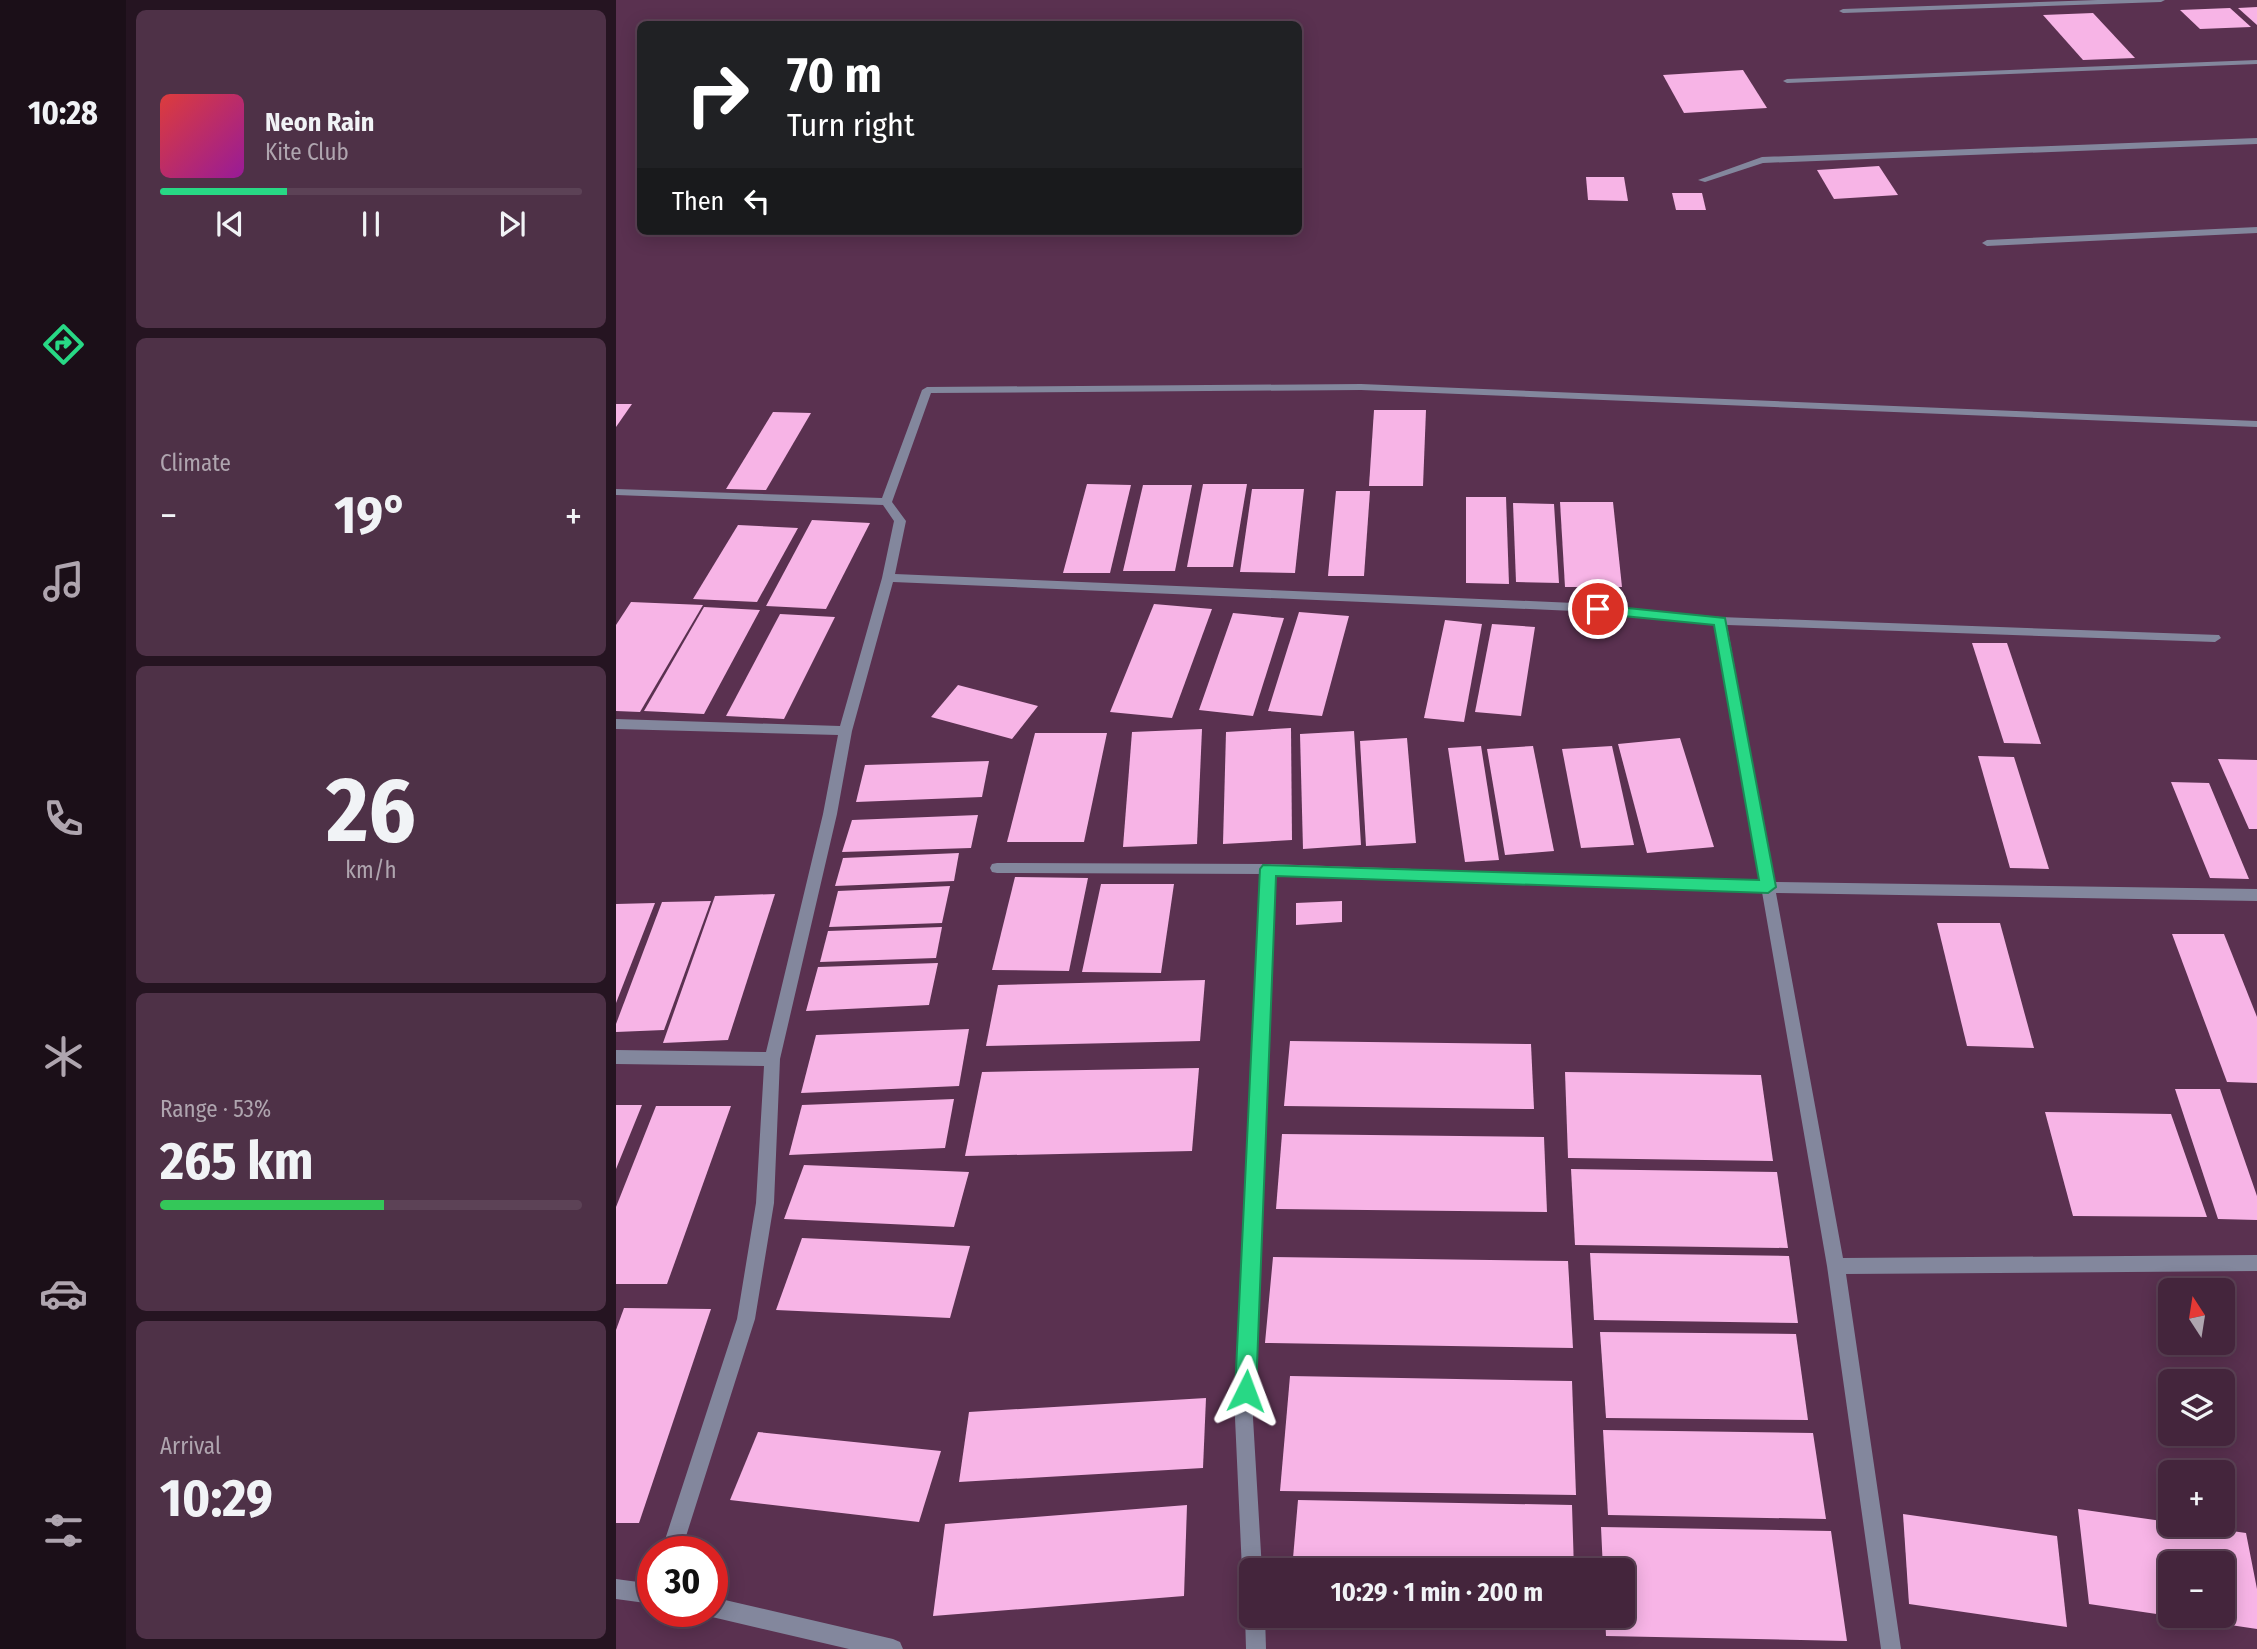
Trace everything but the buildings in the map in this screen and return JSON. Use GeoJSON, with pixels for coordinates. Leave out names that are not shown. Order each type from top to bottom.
{"type":"FeatureCollection","features":[{"type":"Feature","properties":{"kind":"street"},"geometry":{"type":"LineString","coordinates":[[1843,11],[2161,0]]}},
{"type":"Feature","properties":{"kind":"street"},"geometry":{"type":"LineString","coordinates":[[1787,81],[2257,62]]}},
{"type":"Feature","properties":{"kind":"street"},"geometry":{"type":"LineString","coordinates":[[1702,180],[1762,160],[2257,141]]}},
{"type":"Feature","properties":{"kind":"street"},"geometry":{"type":"LineString","coordinates":[[1987,243],[2257,230]]}},
{"type":"Feature","properties":{"kind":"street"},"geometry":{"type":"LineString","coordinates":[[886,502],[927,390],[1361,387],[2257,424]]}},
{"type":"Feature","properties":{"kind":"street"},"geometry":{"type":"LineString","coordinates":[[616,492],[886,502]]}},
{"type":"Feature","properties":{"kind":"street"},"geometry":{"type":"LineString","coordinates":[[676,1536],[746,1319],[765,1203],[772,1059],[830,814],[845,731],[888,578],[900,521],[886,502]]}},
{"type":"Feature","properties":{"kind":"street"},"geometry":{"type":"LineString","coordinates":[[888,578],[1574,607],[1720,621],[2215,638]]}},
{"type":"Feature","properties":{"kind":"street"},"geometry":{"type":"LineString","coordinates":[[1720,621],[1836,1266],[1891,1649]]}},
{"type":"Feature","properties":{"kind":"street"},"geometry":{"type":"LineString","coordinates":[[616,724],[845,731]]}},
{"type":"Feature","properties":{"kind":"street"},"geometry":{"type":"LineString","coordinates":[[997,868],[1269,869],[1768,887],[2257,895]]}},
{"type":"Feature","properties":{"kind":"street"},"geometry":{"type":"LineString","coordinates":[[1251,1558],[1244,1418],[1269,869]]}},
{"type":"Feature","properties":{"kind":"street"},"geometry":{"type":"LineString","coordinates":[[616,1057],[772,1059]]}},
{"type":"Feature","properties":{"kind":"street"},"geometry":{"type":"LineString","coordinates":[[1836,1266],[2257,1263]]}},
{"type":"Feature","properties":{"kind":"street"},"geometry":{"type":"LineString","coordinates":[[616,1589],[637,1592]]}},
{"type":"Feature","properties":{"kind":"street"},"geometry":{"type":"LineString","coordinates":[[728,1611],[893,1649]]}},
{"type":"Feature","properties":{"kind":"street"},"geometry":{"type":"LineString","coordinates":[[1255,1628],[1256,1649]]}},
{"type":"Feature","properties":{"kind":"route"},"geometry":{"type":"LineString","coordinates":[[1246,1391],[1269,869],[1768,887],[1720,621],[1598,609]]}}]}
